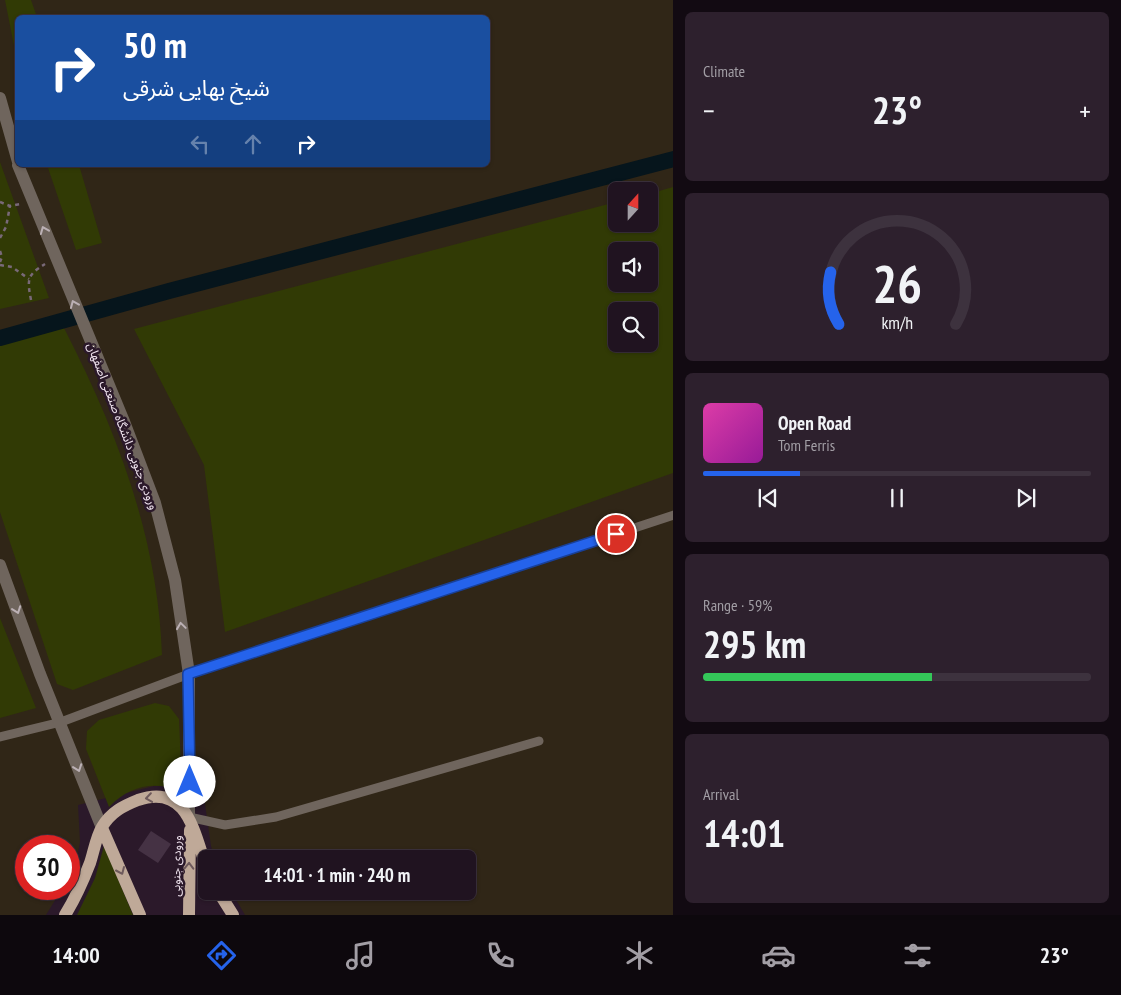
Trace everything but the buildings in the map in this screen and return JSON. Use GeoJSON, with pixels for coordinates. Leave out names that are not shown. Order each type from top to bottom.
{"type":"FeatureCollection","features":[{"type":"Feature","properties":{"kind":"main road"},"geometry":{"type":"LineString","coordinates":[[65,915],[90,864],[102,828],[111,813],[147,797],[167,796],[179,804],[189,817],[200,850]]}},
{"type":"Feature","properties":{"kind":"main road","name":"ورودی جنوبی"},"geometry":{"type":"LineString","coordinates":[[189,817],[189,915]]}},
{"type":"Feature","properties":{"kind":"main road"},"geometry":{"type":"LineString","coordinates":[[102,828],[140,915]]}},
{"type":"Feature","properties":{"kind":"main road"},"geometry":{"type":"LineString","coordinates":[[224,900],[233,915]]}},
{"type":"Feature","properties":{"kind":"street","name":"ورودی جنوبی دانشگاه صنعتی اصفهان"},"geometry":{"type":"LineString","coordinates":[[0,98],[15,152]]}},
{"type":"Feature","properties":{"kind":"street","name":"ورودی جنوبی دانشگاه صنعتی اصفهان"},"geometry":{"type":"LineString","coordinates":[[19,167],[32,203],[155,503],[175,580],[188,674],[191,734],[189,817]]}},
{"type":"Feature","properties":{"kind":"street"},"geometry":{"type":"LineString","coordinates":[[0,565],[40,674],[61,722],[102,828]]}},
{"type":"Feature","properties":{"kind":"lane"},"geometry":{"type":"LineString","coordinates":[[0,737],[61,722],[188,674],[673,515]]}},
{"type":"Feature","properties":{"kind":"lane"},"geometry":{"type":"LineString","coordinates":[[189,817],[225,825],[276,816],[539,741]]}},
{"type":"Feature","properties":{"kind":"path"},"geometry":{"type":"LineString","coordinates":[[0,202],[10,206],[32,203]]}},
{"type":"Feature","properties":{"kind":"path"},"geometry":{"type":"LineString","coordinates":[[0,238],[6,227],[10,206]]}},
{"type":"Feature","properties":{"kind":"path"},"geometry":{"type":"LineString","coordinates":[[0,251],[0,262]]}},
{"type":"Feature","properties":{"kind":"path"},"geometry":{"type":"LineString","coordinates":[[31,300],[29,279],[34,271],[55,257]]}},
{"type":"Feature","properties":{"kind":"path"},"geometry":{"type":"LineString","coordinates":[[0,265],[12,267],[29,279]]}},
{"type":"Feature","properties":{"kind":"shaded area"},"geometry":{"type":"Polygon","coordinates":[[[0,0],[673,0],[673,915],[245,915],[236,900],[476,900],[476,850],[212,850],[202,783],[154,786],[78,805],[80,835],[15,835],[15,900],[55,900],[46,915],[0,915],[0,0]]]}},
{"type":"Feature","properties":{"kind":"green space"},"geometry":{"type":"Polygon","coordinates":[[[5,0],[31,0],[36,15],[15,15],[15,51],[5,0]]]}},
{"type":"Feature","properties":{"kind":"green space"},"geometry":{"type":"Polygon","coordinates":[[[0,162],[49,298],[0,309],[0,162]]]}},
{"type":"Feature","properties":{"kind":"green space"},"geometry":{"type":"Polygon","coordinates":[[[48,167],[80,167],[102,243],[76,250],[48,167]]]}},
{"type":"Feature","properties":{"kind":"green space"},"geometry":{"type":"Polygon","coordinates":[[[673,187],[673,473],[225,632],[204,465],[134,329],[608,204],[608,232],[658,232],[658,191],[673,187]]]}},
{"type":"Feature","properties":{"kind":"green space"},"geometry":{"type":"Polygon","coordinates":[[[64,328],[101,406],[131,486],[143,527],[152,569],[159,612],[162,655],[73,690],[57,684],[0,512],[0,345],[64,328]]]}},
{"type":"Feature","properties":{"kind":"green space"},"geometry":{"type":"Polygon","coordinates":[[[0,618],[36,708],[0,718],[0,618]]]}},
{"type":"Feature","properties":{"kind":"green space"},"geometry":{"type":"Polygon","coordinates":[[[155,703],[169,706],[179,719],[182,791],[161,786],[143,787],[126,794],[109,807],[86,749],[87,731],[99,720],[155,703]]]}},
{"type":"Feature","properties":{"kind":"green space"},"geometry":{"type":"Polygon","coordinates":[[[104,846],[133,915],[77,915],[95,878],[104,846]]]}},
{"type":"Feature","properties":{"kind":"waterway"},"geometry":{"type":"LineString","coordinates":[[0,338],[169,291],[673,159]]}},
{"type":"Feature","properties":{"kind":"route"},"geometry":{"type":"LineString","coordinates":[[190,782],[191,734],[188,674],[616,534]]}}]}
